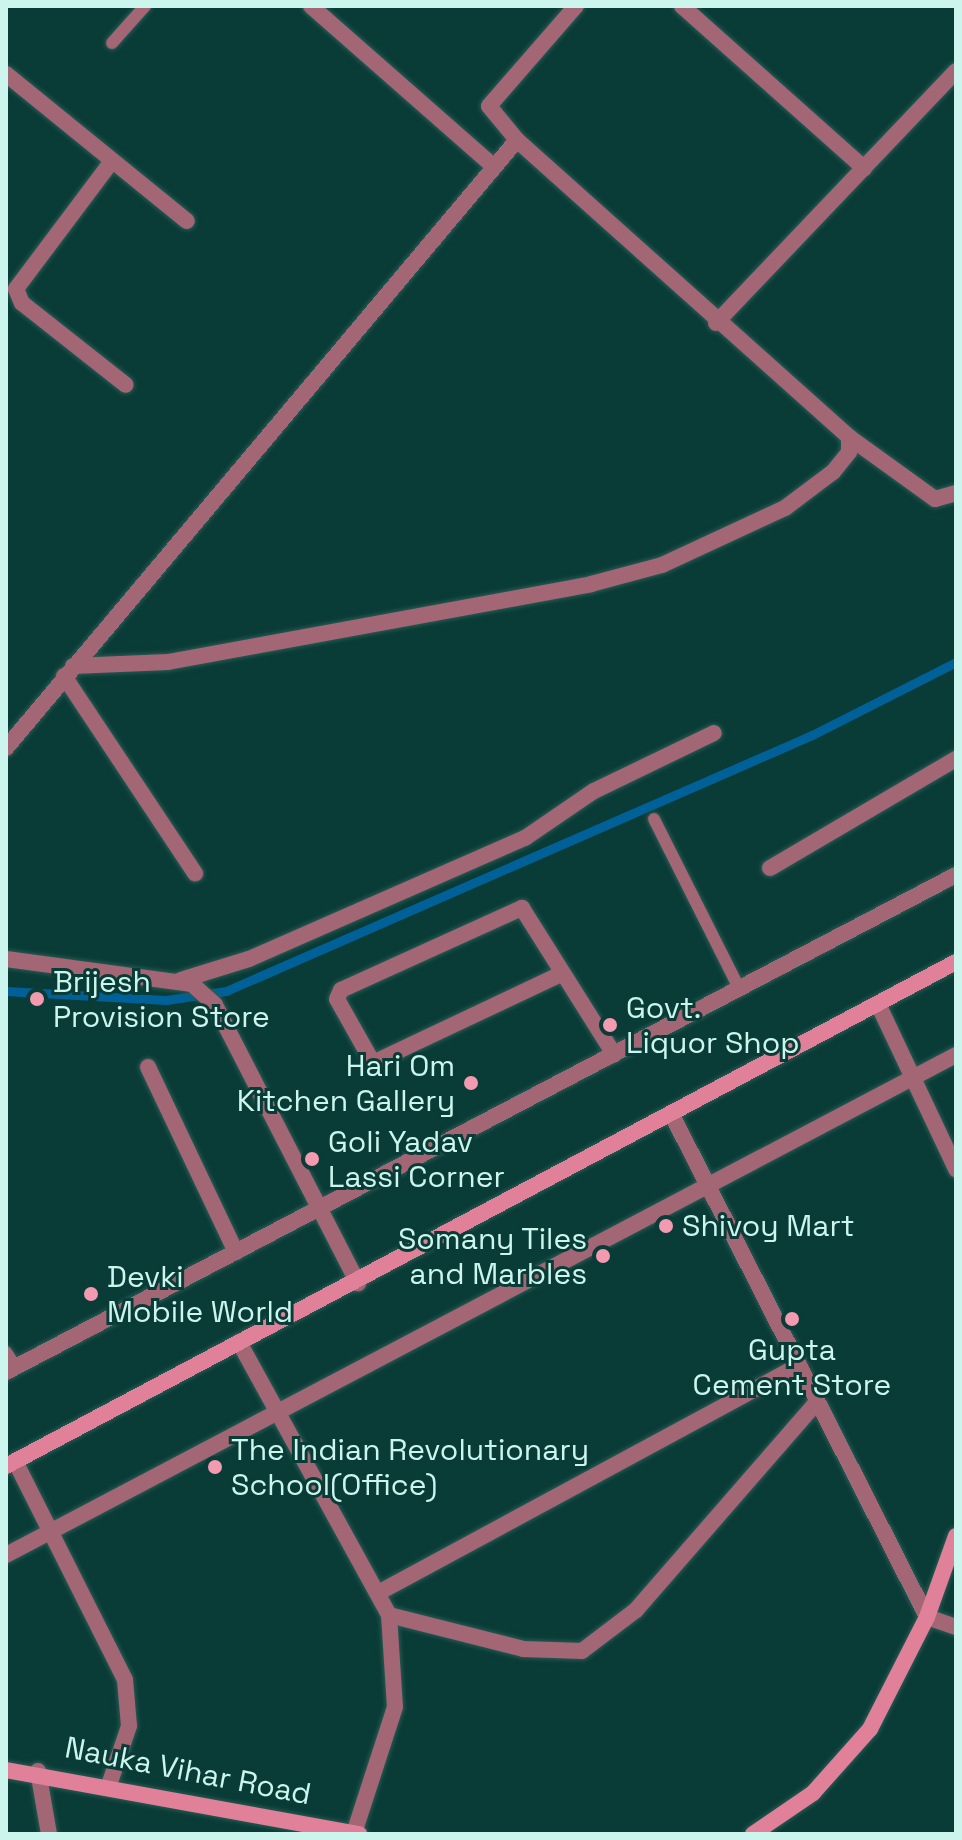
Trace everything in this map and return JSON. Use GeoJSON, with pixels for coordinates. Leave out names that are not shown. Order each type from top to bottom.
{"type":"FeatureCollection","features":[{"type":"Feature","properties":{"kind":"main road"},"geometry":{"type":"LineString","coordinates":[[11,1463],[239,1342],[358,1283],[956,962]]}},
{"type":"Feature","properties":{"kind":"main road"},"geometry":{"type":"LineString","coordinates":[[753,1834],[813,1793],[853,1753],[927,1617],[956,1536]]}},
{"type":"Feature","properties":{"kind":"main road","name":"Nauka Vihar Road"},"geometry":{"type":"LineString","coordinates":[[6,1770],[38,1771],[311,1829],[357,1833]]}},
{"type":"Feature","properties":{"kind":"street"},"geometry":{"type":"LineString","coordinates":[[311,6],[493,166]]}},
{"type":"Feature","properties":{"kind":"street"},"geometry":{"type":"LineString","coordinates":[[576,6],[489,106],[517,140],[716,323],[849,437],[935,499],[956,493]]}},
{"type":"Feature","properties":{"kind":"street"},"geometry":{"type":"LineString","coordinates":[[682,6],[864,168]]}},
{"type":"Feature","properties":{"kind":"street"},"geometry":{"type":"LineString","coordinates":[[716,323],[956,71]]}},
{"type":"Feature","properties":{"kind":"street"},"geometry":{"type":"LineString","coordinates":[[6,74],[187,221]]}},
{"type":"Feature","properties":{"kind":"street"},"geometry":{"type":"LineString","coordinates":[[6,748],[517,140]]}},
{"type":"Feature","properties":{"kind":"street"},"geometry":{"type":"LineString","coordinates":[[112,161],[16,289],[22,303],[126,385]]}},
{"type":"Feature","properties":{"kind":"street"},"geometry":{"type":"LineString","coordinates":[[69,671],[252,649],[662,565],[785,508],[833,472],[849,452],[849,437]]}},
{"type":"Feature","properties":{"kind":"street"},"geometry":{"type":"LineString","coordinates":[[69,671],[195,873]]}},
{"type":"Feature","properties":{"kind":"street"},"geometry":{"type":"LineString","coordinates":[[6,959],[187,982],[249,959],[525,838],[594,791],[714,733]]}},
{"type":"Feature","properties":{"kind":"street"},"geometry":{"type":"LineString","coordinates":[[770,868],[956,759]]}},
{"type":"Feature","properties":{"kind":"street"},"geometry":{"type":"LineString","coordinates":[[11,1369],[956,875]]}},
{"type":"Feature","properties":{"kind":"street"},"geometry":{"type":"LineString","coordinates":[[561,974],[373,1063],[337,999],[341,990],[516,909],[532,913],[561,974],[614,1054]]}},
{"type":"Feature","properties":{"kind":"street"},"geometry":{"type":"LineString","coordinates":[[187,982],[215,1005],[358,1283]]}},
{"type":"Feature","properties":{"kind":"street"},"geometry":{"type":"LineString","coordinates":[[878,1004],[956,1169]]}},
{"type":"Feature","properties":{"kind":"street"},"geometry":{"type":"LineString","coordinates":[[6,1555],[956,1055]]}},
{"type":"Feature","properties":{"kind":"street"},"geometry":{"type":"LineString","coordinates":[[148,1067],[236,1252]]}},
{"type":"Feature","properties":{"kind":"street"},"geometry":{"type":"LineString","coordinates":[[671,1113],[704,1188],[927,1617],[956,1627]]}},
{"type":"Feature","properties":{"kind":"street"},"geometry":{"type":"LineString","coordinates":[[239,1342],[389,1615],[395,1707],[357,1833]]}},
{"type":"Feature","properties":{"kind":"street"},"geometry":{"type":"LineString","coordinates":[[378,1593],[797,1366]]}},
{"type":"Feature","properties":{"kind":"street"},"geometry":{"type":"LineString","coordinates":[[389,1615],[523,1649],[582,1651],[636,1610],[816,1403]]}},
{"type":"Feature","properties":{"kind":"street"},"geometry":{"type":"LineString","coordinates":[[11,1463],[50,1532],[128,1692],[129,1726],[109,1785]]}},
{"type":"Feature","properties":{"kind":"street"},"geometry":{"type":"LineString","coordinates":[[38,1771],[49,1834]]}},
{"type":"Feature","properties":{"kind":"lane"},"geometry":{"type":"LineString","coordinates":[[112,43],[145,6]]}},
{"type":"Feature","properties":{"kind":"lane"},"geometry":{"type":"LineString","coordinates":[[654,819],[739,988]]}},
{"type":"Feature","properties":{"kind":"lane"},"geometry":{"type":"LineString","coordinates":[[6,1352],[11,1369]]}},
{"type":"Feature","properties":{"kind":"waterway"},"geometry":{"type":"LineString","coordinates":[[6,991],[166,1000],[226,991],[812,735],[956,662]]}},
{"type":"Feature","properties":{"kind":"place","name":"Brijesh Provision Store"},"geometry":{"type":"Point","coordinates":[37,999]}},
{"type":"Feature","properties":{"kind":"place","name":"Govt. Liquor Shop"},"geometry":{"type":"Point","coordinates":[610,1025]}},
{"type":"Feature","properties":{"kind":"place","name":"Hari Om Kitchen Gallery"},"geometry":{"type":"Point","coordinates":[471,1083]}},
{"type":"Feature","properties":{"kind":"place","name":"Goli Yadav Lassi Corner"},"geometry":{"type":"Point","coordinates":[312,1159]}},
{"type":"Feature","properties":{"kind":"place","name":"Shivoy Mart"},"geometry":{"type":"Point","coordinates":[666,1226]}},
{"type":"Feature","properties":{"kind":"place","name":"Somany Tiles and Marbles"},"geometry":{"type":"Point","coordinates":[603,1256]}},
{"type":"Feature","properties":{"kind":"place","name":"Devki Mobile World"},"geometry":{"type":"Point","coordinates":[91,1294]}},
{"type":"Feature","properties":{"kind":"place","name":"Gupta Cement Store"},"geometry":{"type":"Point","coordinates":[792,1319]}},
{"type":"Feature","properties":{"kind":"place","name":"The Indian Revolutionary School(Office)"},"geometry":{"type":"Point","coordinates":[215,1467]}}]}
